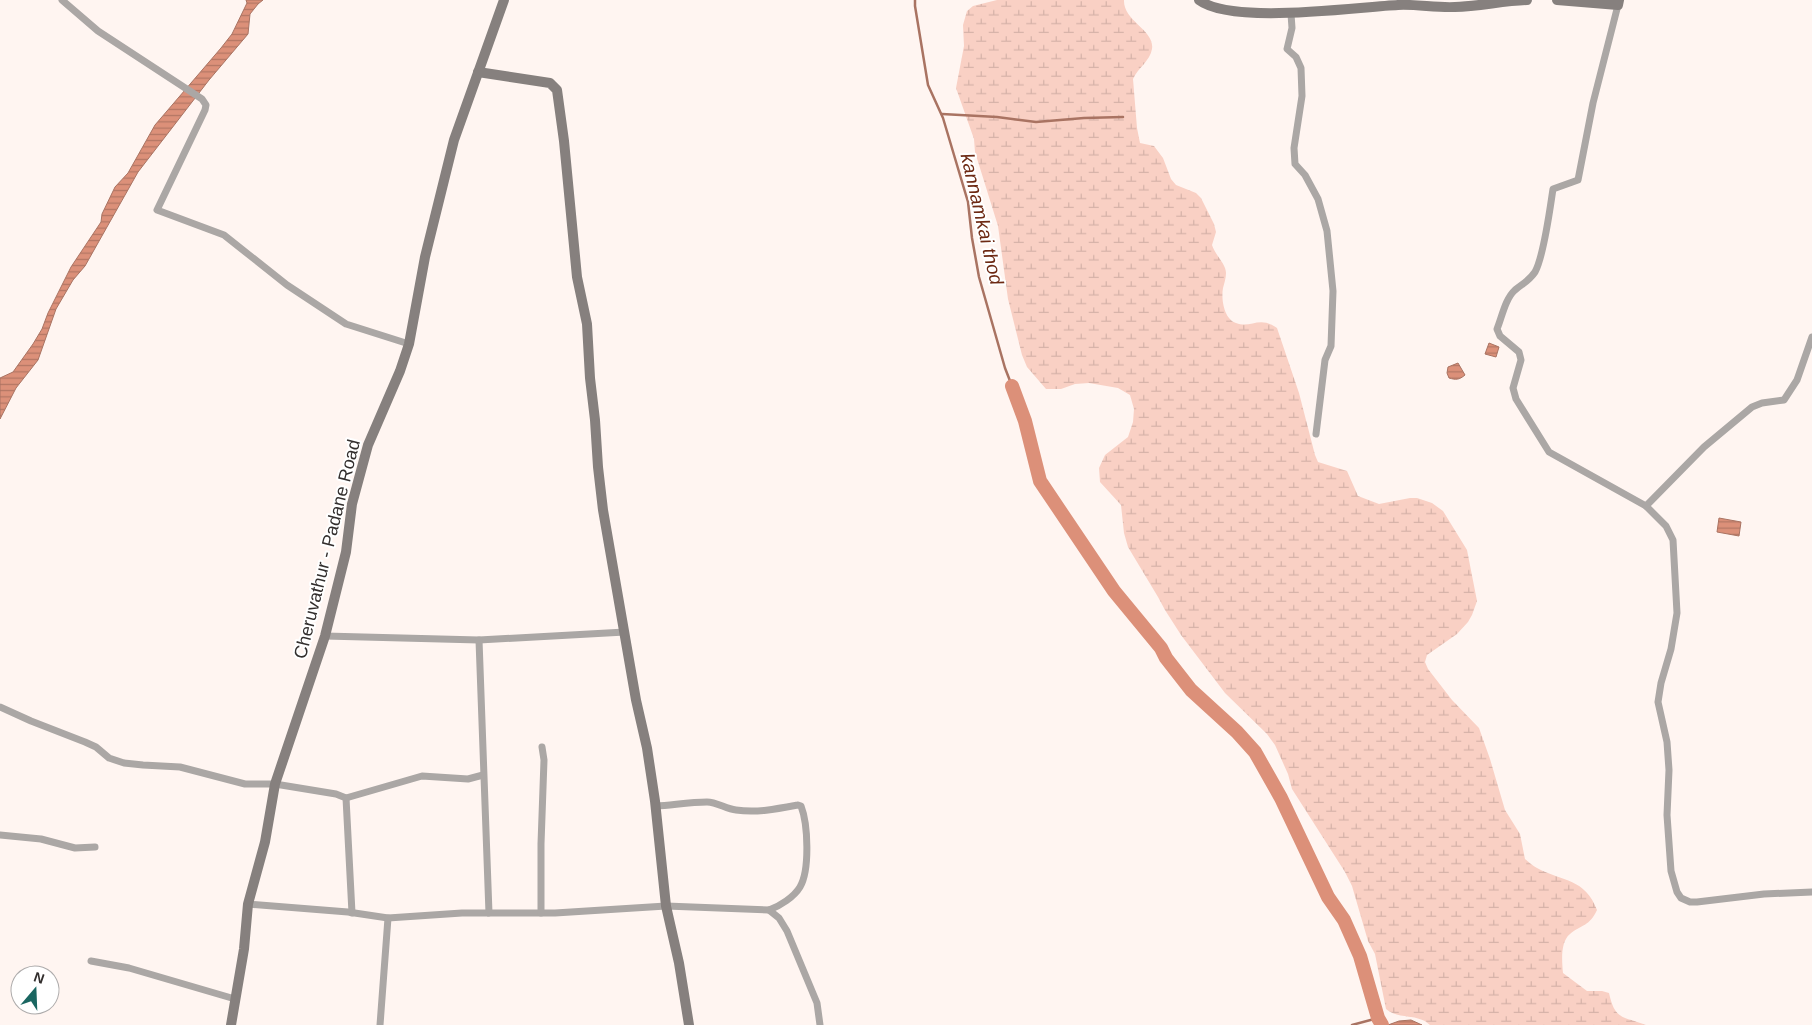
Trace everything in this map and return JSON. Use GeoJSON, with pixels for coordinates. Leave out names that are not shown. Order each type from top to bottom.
{"type":"FeatureCollection","features":[{"type":"Feature","properties":{"kind":"street"},"geometry":{"type":"LineString","coordinates":[[62,0],[98,31],[202,99],[206,105],[157,210],[224,235],[287,285],[346,324],[409,344]]}},
{"type":"Feature","properties":{"kind":"street","name":"Cheruvathur - Padane Road"},"geometry":{"type":"LineString","coordinates":[[230,1025],[244,949],[248,904],[265,842],[275,784],[324,636],[346,552],[352,504],[368,445],[400,371],[409,344],[425,257],[454,140],[504,0]]}},
{"type":"Feature","properties":{"kind":"street"},"geometry":{"type":"LineString","coordinates":[[1199,0],[1204,4],[1221,9],[1291,14],[1363,4],[1456,7],[1509,0],[1528,0]]}},
{"type":"Feature","properties":{"kind":"street"},"geometry":{"type":"LineString","coordinates":[[1557,0],[1619,3],[1593,103],[1578,180],[1553,189],[1536,271],[1527,282],[1514,290],[1508,298],[1497,329],[1500,336],[1519,352],[1521,360],[1513,388],[1516,399],[1549,452],[1646,506],[1666,526],[1673,540],[1677,613],[1671,649],[1661,683],[1658,702],[1667,742],[1669,770],[1667,815],[1671,871],[1677,892],[1681,898],[1690,902],[1764,894],[1812,892]]}},
{"type":"Feature","properties":{"kind":"street"},"geometry":{"type":"LineString","coordinates":[[1291,14],[1292,28],[1287,49],[1296,57],[1301,68],[1302,85],[1295,132],[1295,164],[1305,175],[1318,199],[1327,231],[1333,291],[1331,346],[1325,360],[1316,434]]}},
{"type":"Feature","properties":{"kind":"street"},"geometry":{"type":"LineString","coordinates":[[478,72],[550,83],[557,90],[564,141],[577,277],[587,324],[590,378],[603,510],[636,700],[647,748],[656,806],[666,906],[679,963],[689,1025]]}},
{"type":"Feature","properties":{"kind":"street"},"geometry":{"type":"LineString","coordinates":[[1646,506],[1704,447],[1752,407],[1762,403],[1784,400],[1797,380],[1812,337]]}},
{"type":"Feature","properties":{"kind":"street"},"geometry":{"type":"LineString","coordinates":[[324,636],[479,640],[625,632]]}},
{"type":"Feature","properties":{"kind":"street"},"geometry":{"type":"LineString","coordinates":[[479,640],[489,913]]}},
{"type":"Feature","properties":{"kind":"street"},"geometry":{"type":"LineString","coordinates":[[0,707],[31,722],[85,742],[109,758],[143,765],[180,767],[245,784],[275,784],[336,794],[346,798],[422,776],[468,779],[483,774]]}},
{"type":"Feature","properties":{"kind":"street"},"geometry":{"type":"LineString","coordinates":[[541,913],[544,760],[542,747]]}},
{"type":"Feature","properties":{"kind":"street"},"geometry":{"type":"LineString","coordinates":[[346,798],[352,913]]}},
{"type":"Feature","properties":{"kind":"street"},"geometry":{"type":"LineString","coordinates":[[248,904],[388,918],[462,913],[541,913],[666,906],[769,910],[779,907],[800,887],[804,876],[807,851],[805,815],[801,806],[752,812],[726,809],[718,804],[708,802],[656,806]]}},
{"type":"Feature","properties":{"kind":"street"},"geometry":{"type":"LineString","coordinates":[[0,835],[40,839],[75,848],[95,847]]}},
{"type":"Feature","properties":{"kind":"street"},"geometry":{"type":"LineString","coordinates":[[769,910],[779,918],[787,931],[817,1003],[820,1025]]}},
{"type":"Feature","properties":{"kind":"street"},"geometry":{"type":"LineString","coordinates":[[380,1025],[388,918]]}},
{"type":"Feature","properties":{"kind":"street"},"geometry":{"type":"LineString","coordinates":[[91,961],[129,968],[234,999]]}},
{"type":"Feature","properties":{"kind":"green space"},"geometry":{"type":"Polygon","coordinates":[[[997,0],[1124,0],[1128,14],[1149,36],[1152,42],[1151,53],[1133,79],[1140,143],[1154,146],[1163,158],[1171,179],[1176,185],[1196,193],[1201,198],[1216,232],[1212,245],[1226,270],[1222,298],[1226,313],[1236,323],[1260,322],[1271,324],[1277,328],[1299,393],[1318,462],[1347,471],[1358,496],[1379,504],[1410,498],[1417,498],[1432,503],[1443,511],[1467,550],[1477,601],[1472,615],[1457,634],[1427,655],[1425,662],[1428,669],[1452,700],[1479,728],[1505,810],[1520,834],[1525,859],[1547,873],[1580,886],[1592,900],[1597,910],[1591,920],[1567,938],[1562,952],[1563,973],[1587,991],[1609,993],[1617,1013],[1625,1018],[1646,1025],[1430,1025],[1420,1019],[1397,1014],[1386,1009],[1375,954],[1368,941],[1352,886],[1345,872],[1292,789],[1288,774],[1275,745],[1267,734],[1225,693],[1181,635],[1165,610],[1128,547],[1124,533],[1121,505],[1100,482],[1099,468],[1105,455],[1128,437],[1133,422],[1134,409],[1130,395],[1118,388],[1089,383],[1075,384],[1061,389],[1046,389],[1027,367],[1022,355],[1008,299],[998,226],[975,152],[974,139],[956,88],[964,46],[963,25],[967,11],[973,6],[997,0]]]}},
{"type":"Feature","properties":{"kind":"shaded area"},"geometry":{"type":"Polygon","coordinates":[[[246,0],[263,0],[250,14],[248,34],[209,80],[138,172],[85,266],[73,280],[56,309],[38,360],[16,388],[0,419],[0,378],[13,372],[33,344],[71,267],[101,222],[102,214],[115,187],[128,173],[155,125],[232,34],[247,3],[246,0]]]}},
{"type":"Feature","properties":{"kind":"shaded area"},"geometry":{"type":"Polygon","coordinates":[[[1489,343],[1499,347],[1496,357],[1485,354],[1489,343]]]}},
{"type":"Feature","properties":{"kind":"shaded area"},"geometry":{"type":"Polygon","coordinates":[[[1458,363],[1465,375],[1457,379],[1449,378],[1447,373],[1448,367],[1458,363]]]}},
{"type":"Feature","properties":{"kind":"shaded area"},"geometry":{"type":"Polygon","coordinates":[[[1719,518],[1741,522],[1739,536],[1717,532],[1719,518]]]}},
{"type":"Feature","properties":{"kind":"shaded area"},"geometry":{"type":"Polygon","coordinates":[[[1411,1020],[1422,1025],[1388,1025],[1399,1021],[1411,1020]]]}},
{"type":"Feature","properties":{"kind":"waterway","name":"kannamkai thod"},"geometry":{"type":"LineString","coordinates":[[915,0],[928,85],[943,118],[968,202],[979,277],[1012,386]]}},
{"type":"Feature","properties":{"kind":"waterway"},"geometry":{"type":"LineString","coordinates":[[942,114],[997,117],[1036,122],[1123,117]]}},
{"type":"Feature","properties":{"kind":"waterway"},"geometry":{"type":"LineString","coordinates":[[1012,386],[1025,421],[1040,481],[1114,591],[1161,648],[1166,658],[1191,690],[1237,732],[1255,752],[1281,798],[1328,897],[1344,920],[1360,956],[1378,1018],[1382,1025]]}},
{"type":"Feature","properties":{"kind":"waterway"},"geometry":{"type":"LineString","coordinates":[[1352,1025],[1378,1018]]}}]}
